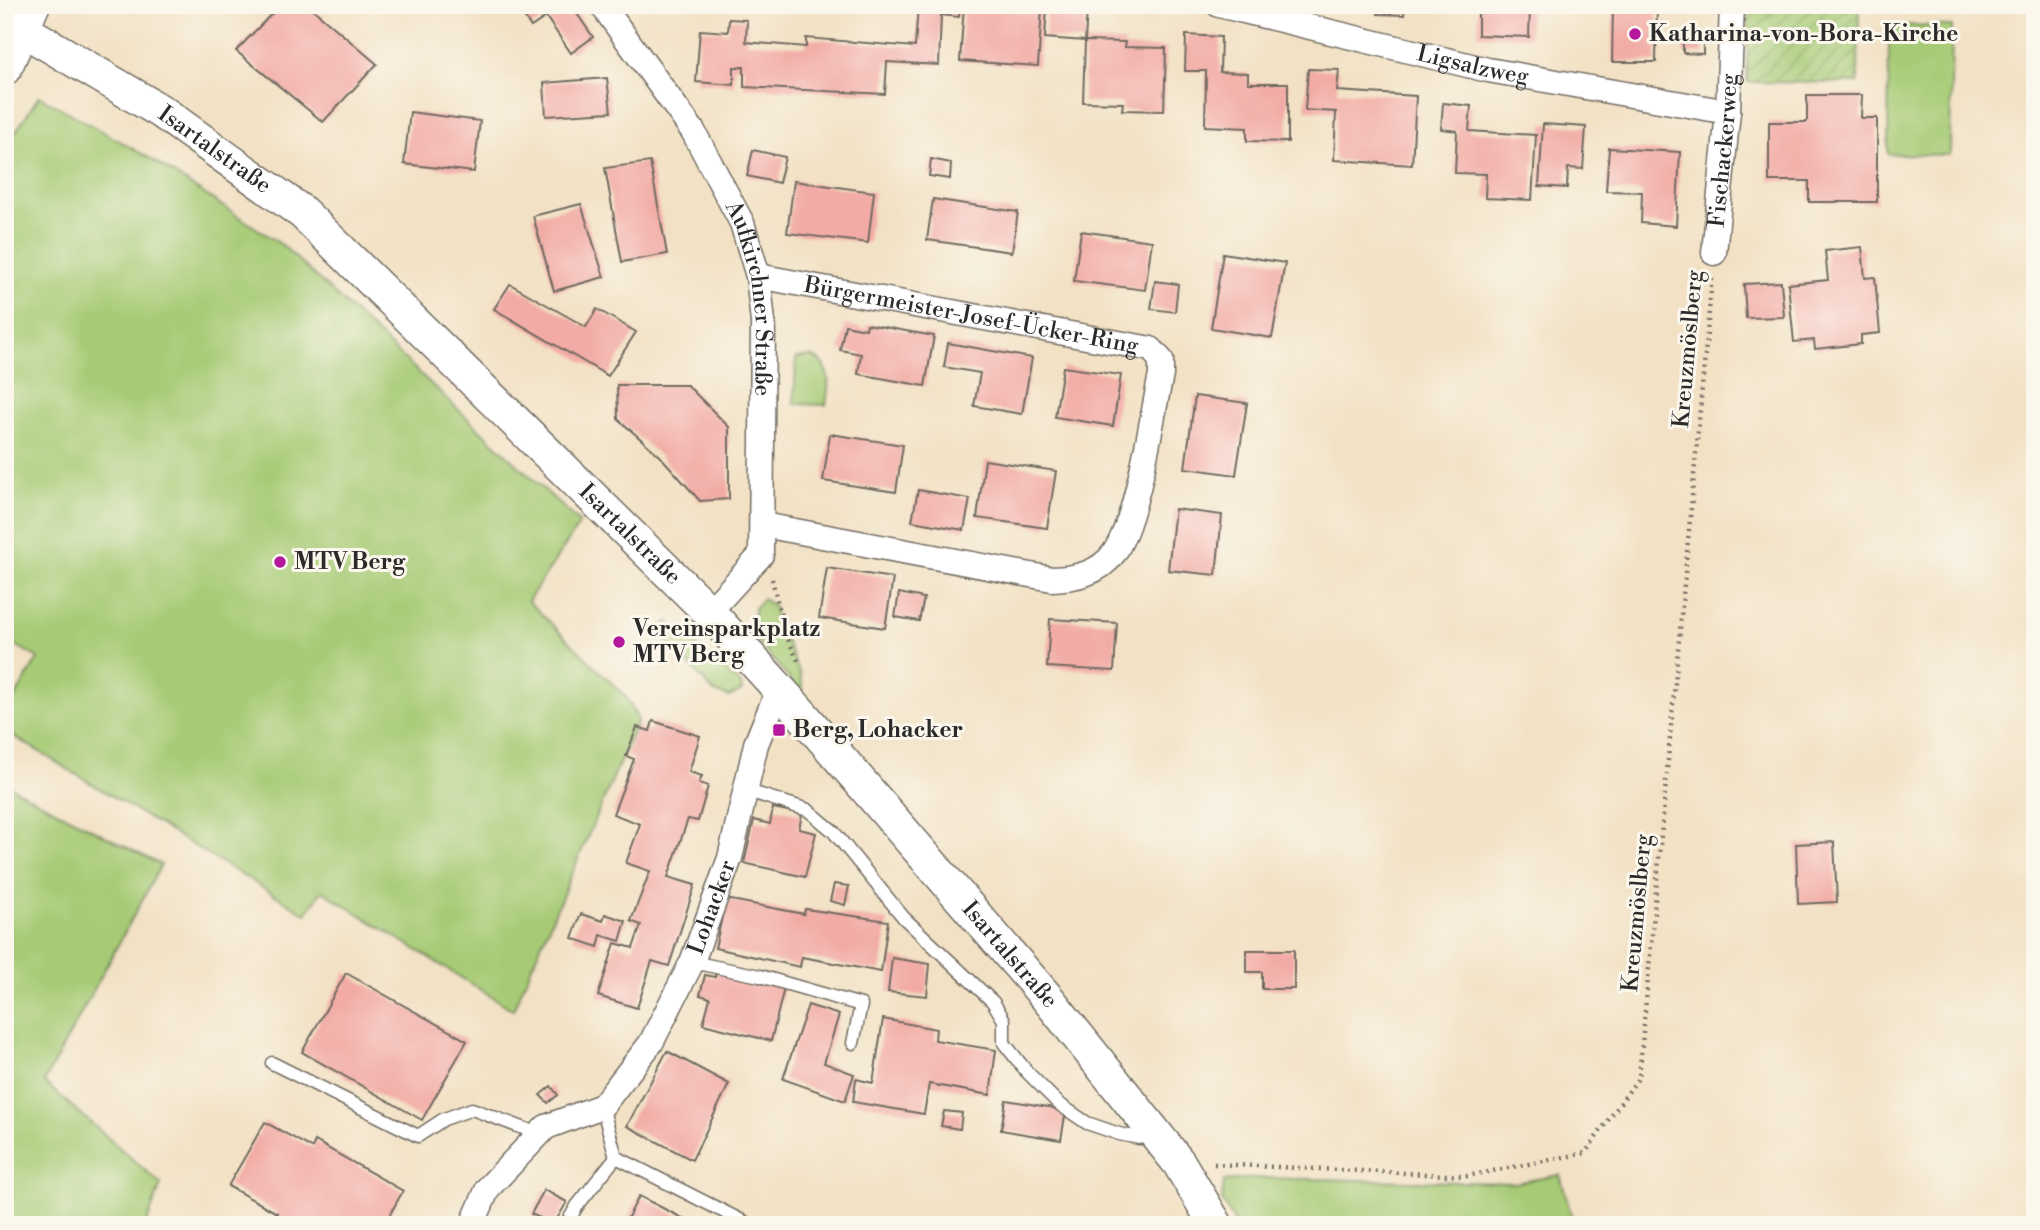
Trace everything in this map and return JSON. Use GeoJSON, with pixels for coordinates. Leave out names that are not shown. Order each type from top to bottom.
{"type":"FeatureCollection","features":[{"type":"Feature","properties":{"kind":"main road"},"geometry":{"type":"LineString","coordinates":[[5,68],[29,18]]}},
{"type":"Feature","properties":{"kind":"main road","name":"Isartalstraße"},"geometry":{"type":"LineString","coordinates":[[29,18],[303,213],[709,612],[790,677],[1179,1163],[1216,1225]]}},
{"type":"Feature","properties":{"kind":"street","name":"Ligsalzweg"},"geometry":{"type":"LineString","coordinates":[[1219,5],[1488,70],[1728,112]]}},
{"type":"Feature","properties":{"kind":"street","name":"Fischackerweg"},"geometry":{"type":"LineString","coordinates":[[1714,253],[1728,112],[1732,5]]}},
{"type":"Feature","properties":{"kind":"street","name":"Aufkirchner Straße"},"geometry":{"type":"LineString","coordinates":[[612,8],[693,131],[742,223],[758,276],[763,322],[761,555]]}},
{"type":"Feature","properties":{"kind":"street","name":"Bürgermeister-Josef-Ücker-Ring"},"geometry":{"type":"LineString","coordinates":[[758,276],[1151,349],[1161,360],[1161,375],[1130,518],[1114,554],[1083,578],[1052,579],[763,525]]}},
{"type":"Feature","properties":{"kind":"street"},"geometry":{"type":"LineString","coordinates":[[709,612],[761,555]]}},
{"type":"Feature","properties":{"kind":"street","name":"Lohacker"},"geometry":{"type":"LineString","coordinates":[[602,1106],[651,1044],[692,962],[730,858],[756,744],[790,677]]}},
{"type":"Feature","properties":{"kind":"street"},"geometry":{"type":"LineString","coordinates":[[472,1225],[488,1188],[546,1127],[602,1106]]}},
{"type":"Feature","properties":{"kind":"lane"},"geometry":{"type":"LineString","coordinates":[[745,790],[808,810],[833,831],[904,918],[993,1002],[1004,1020],[1004,1043],[1027,1072],[1059,1104],[1087,1123],[1118,1134],[1139,1138],[1154,1132]]}},
{"type":"Feature","properties":{"kind":"lane"},"geometry":{"type":"LineString","coordinates":[[692,962],[760,976],[861,1005],[853,1044]]}},
{"type":"Feature","properties":{"kind":"lane"},"geometry":{"type":"LineString","coordinates":[[272,1063],[418,1136],[444,1118],[471,1109],[540,1134]]}},
{"type":"Feature","properties":{"kind":"lane"},"geometry":{"type":"LineString","coordinates":[[602,1106],[617,1157],[750,1225]]}},
{"type":"Feature","properties":{"kind":"lane"},"geometry":{"type":"LineString","coordinates":[[566,1225],[577,1206],[617,1157]]}},
{"type":"Feature","properties":{"kind":"path","name":"Kreuzmöslberg"},"geometry":{"type":"LineString","coordinates":[[1179,1163],[1466,1176],[1585,1153],[1639,1077],[1714,253]]}},
{"type":"Feature","properties":{"kind":"path"},"geometry":{"type":"LineString","coordinates":[[761,555],[772,580],[785,633],[790,677]]}},
{"type":"Feature","properties":{"kind":"green space"},"geometry":{"type":"Polygon","coordinates":[[[1748,5],[1859,5],[1858,83],[1747,82],[1748,5]]]}},
{"type":"Feature","properties":{"kind":"green space"},"geometry":{"type":"Polygon","coordinates":[[[1889,25],[1952,26],[1950,155],[1888,154],[1889,25]]]}},
{"type":"Feature","properties":{"kind":"green space","name":"MTV Berg"},"geometry":{"type":"Polygon","coordinates":[[[39,96],[148,157],[282,245],[580,523],[528,601],[626,697],[638,720],[513,1010],[322,891],[306,914],[5,731],[5,715],[38,658],[5,639],[5,148],[39,96]]]}},
{"type":"Feature","properties":{"kind":"green space"},"geometry":{"type":"Polygon","coordinates":[[[812,356],[823,365],[828,377],[826,405],[794,404],[796,358],[812,356]]]}},
{"type":"Feature","properties":{"kind":"green space"},"geometry":{"type":"Polygon","coordinates":[[[763,599],[774,606],[780,629],[799,672],[803,695],[753,636],[754,608],[763,599]]]}},
{"type":"Feature","properties":{"kind":"green space"},"geometry":{"type":"Polygon","coordinates":[[[668,621],[741,684],[742,691],[729,697],[714,692],[658,631],[668,621]]]}},
{"type":"Feature","properties":{"kind":"green space"},"geometry":{"type":"Polygon","coordinates":[[[5,784],[161,865],[44,1082],[161,1184],[146,1225],[5,1225],[5,784]]]}},
{"type":"Feature","properties":{"kind":"green space"},"geometry":{"type":"Polygon","coordinates":[[[1560,1175],[1574,1225],[1236,1225],[1222,1201],[1224,1181],[1257,1178],[1514,1183],[1560,1175]]]}},
{"type":"Feature","properties":{"kind":"building"},"geometry":{"type":"Polygon","coordinates":[[[280,5],[308,5],[377,64],[323,122],[236,51],[280,5]]]}},
{"type":"Feature","properties":{"kind":"building"},"geometry":{"type":"Polygon","coordinates":[[[516,5],[571,5],[593,37],[571,53],[546,17],[531,27],[516,5]]]}},
{"type":"Feature","properties":{"kind":"building"},"geometry":{"type":"Polygon","coordinates":[[[918,5],[960,5],[959,17],[941,15],[939,65],[887,62],[885,94],[744,87],[744,67],[734,67],[734,85],[696,82],[700,30],[728,32],[729,19],[747,20],[746,42],[806,47],[806,38],[915,47],[918,5]]]}},
{"type":"Feature","properties":{"kind":"building"},"geometry":{"type":"Polygon","coordinates":[[[964,5],[1042,9],[1038,66],[960,61],[964,5]]]}},
{"type":"Feature","properties":{"kind":"building"},"geometry":{"type":"Polygon","coordinates":[[[1379,5],[1405,5],[1404,15],[1378,14],[1379,5]]]}},
{"type":"Feature","properties":{"kind":"building"},"geometry":{"type":"Polygon","coordinates":[[[1478,5],[1530,5],[1529,37],[1478,35],[1478,5]]]}},
{"type":"Feature","properties":{"kind":"building","name":"Katharina-von-Bora-Kirche"},"geometry":{"type":"Polygon","coordinates":[[[1613,5],[1657,5],[1656,62],[1612,62],[1613,5]]]}},
{"type":"Feature","properties":{"kind":"building"},"geometry":{"type":"Polygon","coordinates":[[[1047,7],[1087,9],[1085,41],[1045,38],[1047,7]]]}},
{"type":"Feature","properties":{"kind":"building"},"geometry":{"type":"Polygon","coordinates":[[[1186,35],[1221,37],[1220,72],[1248,73],[1248,83],[1288,83],[1288,142],[1247,141],[1247,128],[1205,126],[1206,71],[1185,71],[1186,35]]]}},
{"type":"Feature","properties":{"kind":"building"},"geometry":{"type":"Polygon","coordinates":[[[1683,37],[1703,38],[1703,54],[1683,53],[1683,37]]]}},
{"type":"Feature","properties":{"kind":"building"},"geometry":{"type":"Polygon","coordinates":[[[1085,41],[1125,42],[1124,47],[1166,48],[1164,111],[1122,110],[1123,103],[1083,102],[1085,41]]]}},
{"type":"Feature","properties":{"kind":"building"},"geometry":{"type":"Polygon","coordinates":[[[1308,69],[1339,70],[1337,91],[1416,96],[1412,165],[1334,160],[1336,112],[1305,110],[1308,69]]]}},
{"type":"Feature","properties":{"kind":"building"},"geometry":{"type":"Polygon","coordinates":[[[607,78],[611,112],[546,116],[544,83],[607,78]]]}},
{"type":"Feature","properties":{"kind":"building"},"geometry":{"type":"Polygon","coordinates":[[[1807,95],[1862,95],[1861,118],[1877,118],[1877,202],[1809,202],[1809,181],[1769,181],[1769,122],[1807,122],[1807,95]]]}},
{"type":"Feature","properties":{"kind":"building"},"geometry":{"type":"Polygon","coordinates":[[[1443,103],[1471,106],[1469,131],[1536,135],[1532,200],[1485,198],[1486,174],[1455,173],[1457,131],[1441,129],[1443,103]]]}},
{"type":"Feature","properties":{"kind":"building"},"geometry":{"type":"Polygon","coordinates":[[[410,112],[480,121],[474,172],[404,164],[410,112]]]}},
{"type":"Feature","properties":{"kind":"building"},"geometry":{"type":"Polygon","coordinates":[[[1543,124],[1586,127],[1583,169],[1568,168],[1567,188],[1539,186],[1543,124]]]}},
{"type":"Feature","properties":{"kind":"building"},"geometry":{"type":"Polygon","coordinates":[[[1609,148],[1680,152],[1676,226],[1641,223],[1642,192],[1606,191],[1609,148]]]}},
{"type":"Feature","properties":{"kind":"building"},"geometry":{"type":"Polygon","coordinates":[[[753,150],[785,157],[779,183],[747,176],[753,150]]]}},
{"type":"Feature","properties":{"kind":"building"},"geometry":{"type":"Polygon","coordinates":[[[931,159],[951,163],[950,179],[929,176],[931,159]]]}},
{"type":"Feature","properties":{"kind":"building"},"geometry":{"type":"Polygon","coordinates":[[[650,162],[667,254],[622,262],[605,168],[650,162]]]}},
{"type":"Feature","properties":{"kind":"building"},"geometry":{"type":"Polygon","coordinates":[[[794,181],[874,192],[868,243],[787,233],[794,181]]]}},
{"type":"Feature","properties":{"kind":"building"},"geometry":{"type":"Polygon","coordinates":[[[933,199],[1018,212],[1012,252],[927,240],[933,199]]]}},
{"type":"Feature","properties":{"kind":"building"},"geometry":{"type":"Polygon","coordinates":[[[581,204],[604,277],[554,291],[533,216],[581,204]]]}},
{"type":"Feature","properties":{"kind":"building"},"geometry":{"type":"Polygon","coordinates":[[[1081,231],[1152,241],[1145,290],[1074,281],[1081,231]]]}},
{"type":"Feature","properties":{"kind":"building"},"geometry":{"type":"Polygon","coordinates":[[[1862,247],[1865,278],[1875,277],[1880,333],[1861,335],[1861,344],[1815,349],[1814,340],[1794,342],[1788,284],[1828,280],[1825,251],[1862,247]]]}},
{"type":"Feature","properties":{"kind":"building"},"geometry":{"type":"Polygon","coordinates":[[[1223,253],[1285,263],[1272,338],[1211,328],[1223,253]]]}},
{"type":"Feature","properties":{"kind":"building"},"geometry":{"type":"Polygon","coordinates":[[[1155,281],[1178,284],[1175,312],[1151,309],[1155,281]]]}},
{"type":"Feature","properties":{"kind":"building"},"geometry":{"type":"Polygon","coordinates":[[[1781,282],[1784,317],[1746,318],[1744,284],[1781,282]]]}},
{"type":"Feature","properties":{"kind":"building"},"geometry":{"type":"Polygon","coordinates":[[[510,284],[586,327],[597,309],[636,332],[608,376],[494,309],[510,284]]]}},
{"type":"Feature","properties":{"kind":"building"},"geometry":{"type":"Polygon","coordinates":[[[867,324],[934,336],[925,386],[858,374],[861,354],[840,350],[845,325],[866,329],[867,324]]]}},
{"type":"Feature","properties":{"kind":"building"},"geometry":{"type":"Polygon","coordinates":[[[948,343],[1032,358],[1022,414],[974,406],[980,373],[944,367],[948,343]]]}},
{"type":"Feature","properties":{"kind":"building"},"geometry":{"type":"Polygon","coordinates":[[[1063,367],[1121,375],[1113,426],[1055,417],[1063,367]]]}},
{"type":"Feature","properties":{"kind":"building"},"geometry":{"type":"Polygon","coordinates":[[[617,385],[687,385],[729,427],[729,499],[700,501],[660,456],[618,419],[617,385]]]}},
{"type":"Feature","properties":{"kind":"building"},"geometry":{"type":"Polygon","coordinates":[[[1195,396],[1247,403],[1236,475],[1185,468],[1195,396]]]}},
{"type":"Feature","properties":{"kind":"building"},"geometry":{"type":"Polygon","coordinates":[[[830,434],[903,445],[896,492],[823,481],[830,434]]]}},
{"type":"Feature","properties":{"kind":"building"},"geometry":{"type":"Polygon","coordinates":[[[985,460],[1056,471],[1047,528],[977,518],[985,460]]]}},
{"type":"Feature","properties":{"kind":"building"},"geometry":{"type":"Polygon","coordinates":[[[918,490],[970,499],[964,530],[912,521],[918,490]]]}},
{"type":"Feature","properties":{"kind":"building"},"geometry":{"type":"Polygon","coordinates":[[[1175,509],[1222,515],[1216,575],[1168,570],[1175,509]]]}},
{"type":"Feature","properties":{"kind":"building"},"geometry":{"type":"Polygon","coordinates":[[[827,568],[893,578],[885,628],[819,618],[827,568]]]}},
{"type":"Feature","properties":{"kind":"building"},"geometry":{"type":"Polygon","coordinates":[[[899,593],[924,598],[919,621],[895,617],[899,593]]]}},
{"type":"Feature","properties":{"kind":"building"},"geometry":{"type":"Polygon","coordinates":[[[1050,619],[1117,623],[1114,671],[1047,667],[1050,619]]]}},
{"type":"Feature","properties":{"kind":"building"},"geometry":{"type":"Polygon","coordinates":[[[653,721],[700,736],[689,772],[702,776],[699,783],[708,786],[698,821],[688,819],[668,877],[695,885],[669,966],[652,961],[637,1008],[598,996],[615,943],[633,948],[641,925],[631,921],[650,871],[626,863],[640,824],[613,814],[634,759],[626,756],[637,727],[650,731],[653,721]]]}},
{"type":"Feature","properties":{"kind":"building"},"geometry":{"type":"Polygon","coordinates":[[[773,808],[802,814],[799,829],[816,833],[805,877],[744,863],[754,820],[770,824],[773,808]]]}},
{"type":"Feature","properties":{"kind":"building"},"geometry":{"type":"Polygon","coordinates":[[[1834,842],[1837,902],[1798,904],[1796,844],[1834,842]]]}},
{"type":"Feature","properties":{"kind":"building"},"geometry":{"type":"Polygon","coordinates":[[[834,884],[849,886],[845,905],[830,901],[834,884]]]}},
{"type":"Feature","properties":{"kind":"building"},"geometry":{"type":"Polygon","coordinates":[[[726,899],[804,914],[805,909],[888,921],[881,972],[802,957],[800,967],[715,948],[726,899]]]}},
{"type":"Feature","properties":{"kind":"building"},"geometry":{"type":"Polygon","coordinates":[[[581,914],[603,921],[605,914],[626,921],[620,941],[601,935],[598,947],[572,938],[581,914]]]}},
{"type":"Feature","properties":{"kind":"building"},"geometry":{"type":"Polygon","coordinates":[[[1247,950],[1294,950],[1294,989],[1262,989],[1262,972],[1247,972],[1247,950]]]}},
{"type":"Feature","properties":{"kind":"building"},"geometry":{"type":"Polygon","coordinates":[[[892,958],[930,964],[927,996],[888,992],[892,958]]]}},
{"type":"Feature","properties":{"kind":"building"},"geometry":{"type":"Polygon","coordinates":[[[716,972],[784,988],[771,1041],[703,1024],[710,998],[700,995],[705,975],[715,977],[716,972]]]}},
{"type":"Feature","properties":{"kind":"building"},"geometry":{"type":"Polygon","coordinates":[[[346,973],[467,1041],[422,1120],[302,1052],[346,973]]]}},
{"type":"Feature","properties":{"kind":"building"},"geometry":{"type":"Polygon","coordinates":[[[808,1005],[839,1015],[824,1063],[854,1074],[845,1101],[783,1079],[808,1005]]]}},
{"type":"Feature","properties":{"kind":"building"},"geometry":{"type":"Polygon","coordinates":[[[883,1019],[936,1029],[935,1040],[996,1050],[990,1095],[929,1084],[924,1114],[853,1102],[856,1079],[873,1083],[883,1019]]]}},
{"type":"Feature","properties":{"kind":"building"},"geometry":{"type":"Polygon","coordinates":[[[667,1051],[729,1084],[692,1160],[627,1126],[667,1051]]]}},
{"type":"Feature","properties":{"kind":"building"},"geometry":{"type":"Polygon","coordinates":[[[551,1086],[558,1095],[548,1103],[540,1095],[551,1086]]]}},
{"type":"Feature","properties":{"kind":"building"},"geometry":{"type":"Polygon","coordinates":[[[1006,1100],[1066,1110],[1061,1140],[1001,1130],[1006,1100]]]}},
{"type":"Feature","properties":{"kind":"building"},"geometry":{"type":"Polygon","coordinates":[[[944,1111],[962,1113],[960,1129],[941,1126],[944,1111]]]}},
{"type":"Feature","properties":{"kind":"building"},"geometry":{"type":"Polygon","coordinates":[[[265,1122],[312,1148],[315,1141],[403,1191],[384,1225],[270,1225],[277,1213],[228,1186],[265,1122]]]}},
{"type":"Feature","properties":{"kind":"building"},"geometry":{"type":"Polygon","coordinates":[[[544,1190],[567,1202],[554,1224],[531,1214],[544,1190]]]}},
{"type":"Feature","properties":{"kind":"building"},"geometry":{"type":"Polygon","coordinates":[[[639,1196],[696,1225],[624,1225],[639,1196]]]}},
{"type":"Feature","properties":{"kind":"place","name":"Katharina-von-Bora-Kirche"},"geometry":{"type":"Point","coordinates":[1635,34]}},
{"type":"Feature","properties":{"kind":"place","name":"MTV Berg"},"geometry":{"type":"Point","coordinates":[280,562]}},
{"type":"Feature","properties":{"kind":"place","name":"Vereinsparkplatz MTV Berg"},"geometry":{"type":"Point","coordinates":[619,642]}},
{"type":"Feature","properties":{"kind":"place","name":"Berg, Lohacker"},"geometry":{"type":"Point","coordinates":[779,730]}}]}
